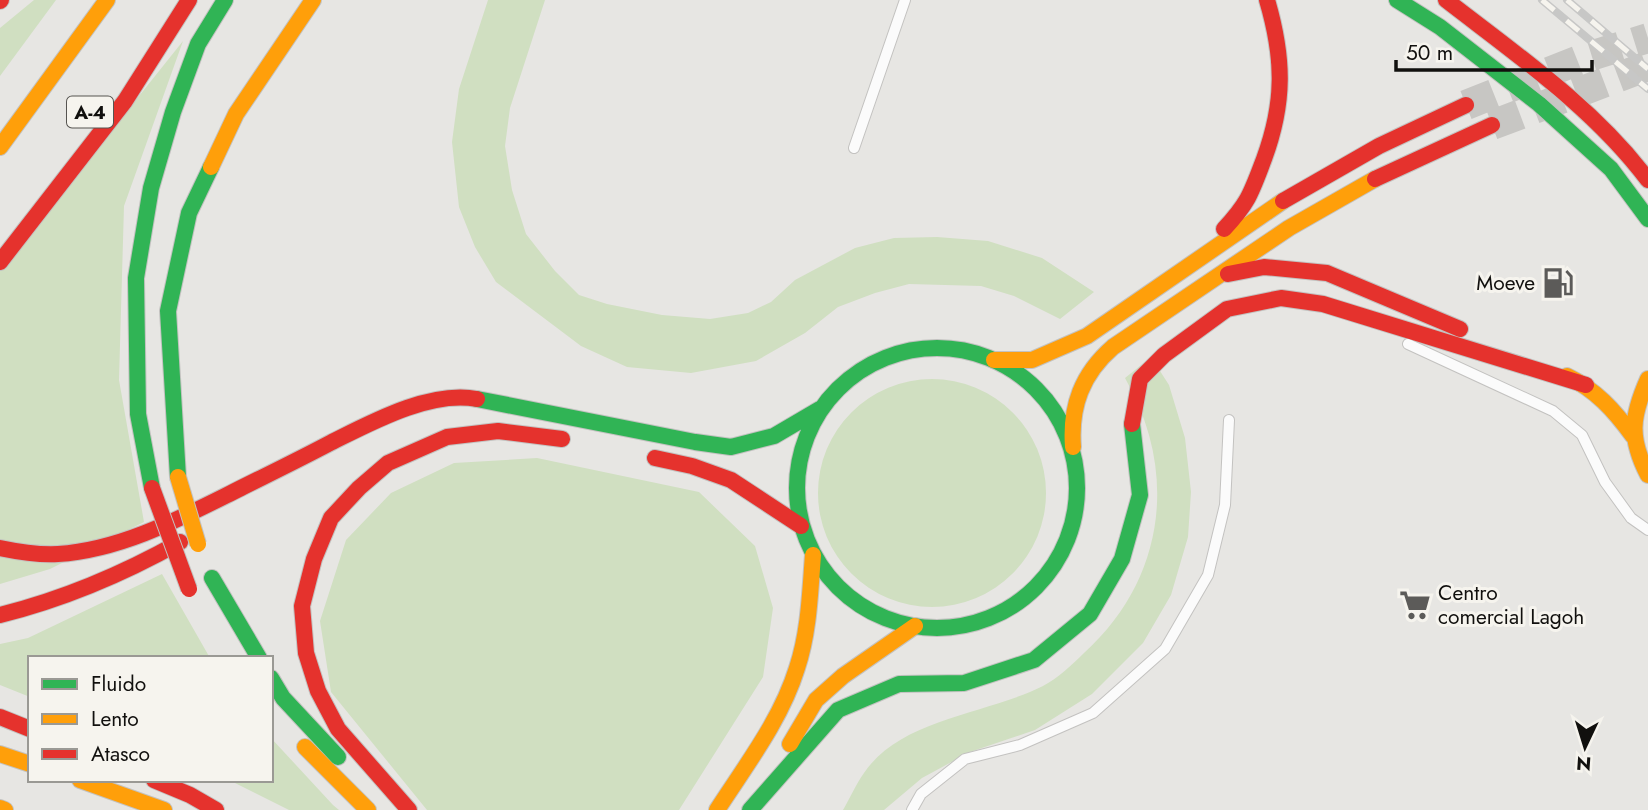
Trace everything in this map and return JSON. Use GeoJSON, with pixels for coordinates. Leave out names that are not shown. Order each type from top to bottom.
{"type":"FeatureCollection","features":[{"type":"Feature","properties":{"kind":"main road"},"geometry":{"type":"LineString","coordinates":[[0,122],[90,0]]}},
{"type":"Feature","properties":{"kind":"main road"},"geometry":{"type":"LineString","coordinates":[[0,147],[107,0]]}},
{"type":"Feature","properties":{"kind":"main road"},"geometry":{"type":"LineString","coordinates":[[129,64],[180,0]]}},
{"type":"Feature","properties":{"kind":"main road"},"geometry":{"type":"LineString","coordinates":[[0,262],[125,101],[188,0]]}},
{"type":"Feature","properties":{"kind":"main road"},"geometry":{"type":"LineString","coordinates":[[192,595],[152,488],[138,414],[136,278],[151,188],[173,112],[198,44],[225,0]]}},
{"type":"Feature","properties":{"kind":"main road"},"geometry":{"type":"LineString","coordinates":[[258,656],[207,565],[192,528],[178,477],[168,311],[189,213],[236,114],[313,0]]}},
{"type":"Feature","properties":{"kind":"main road"},"geometry":{"type":"LineString","coordinates":[[1198,259],[1247,202],[1274,134],[1280,101],[1281,66],[1277,34],[1267,0]]}},
{"type":"Feature","properties":{"kind":"main road"},"geometry":{"type":"LineString","coordinates":[[1397,0],[1440,27],[1538,104],[1611,169],[1648,219]]}},
{"type":"Feature","properties":{"kind":"main road"},"geometry":{"type":"LineString","coordinates":[[1447,0],[1560,89],[1630,156],[1648,180]]}},
{"type":"Feature","properties":{"kind":"main road"},"geometry":{"type":"LineString","coordinates":[[994,360],[1032,360],[1087,336],[1269,209],[1379,146],[1465,105]]}},
{"type":"Feature","properties":{"kind":"main road"},"geometry":{"type":"LineString","coordinates":[[1075,461],[1060,419],[1032,384],[994,360],[956,349],[917,349],[880,359],[846,380],[820,409],[802,445],[796,486],[801,526],[813,555],[839,589],[874,613],[915,626],[960,626],[1002,612],[1038,585],[1064,549],[1077,506],[1075,461],[1071,428],[1078,396],[1093,368],[1130,334],[1293,226],[1419,156],[1492,125]]}},
{"type":"Feature","properties":{"kind":"main road"},"geometry":{"type":"LineString","coordinates":[[1218,276],[1264,267],[1327,273],[1586,384],[1610,403],[1633,436]]}},
{"type":"Feature","properties":{"kind":"main road"},"geometry":{"type":"LineString","coordinates":[[750,810],[838,710],[900,684],[964,683],[1034,660],[1090,614],[1122,559],[1140,495],[1132,425],[1140,379],[1164,355],[1227,309],[1281,298],[1322,304],[1586,384]]}},
{"type":"Feature","properties":{"kind":"main road"},"geometry":{"type":"LineString","coordinates":[[1648,379],[1636,405],[1633,436],[1639,459],[1648,475]]}},
{"type":"Feature","properties":{"kind":"main road"},"geometry":{"type":"LineString","coordinates":[[0,548],[23,554],[56,556],[86,552],[152,532],[387,414],[437,399],[468,397],[732,447],[774,436],[820,409]]}},
{"type":"Feature","properties":{"kind":"main road"},"geometry":{"type":"LineString","coordinates":[[253,500],[313,467],[397,427],[471,409],[519,407]]}},
{"type":"Feature","properties":{"kind":"main road"},"geometry":{"type":"LineString","coordinates":[[409,810],[338,729],[318,691],[306,653],[302,607],[314,559],[331,518],[359,488],[388,463],[447,437],[498,431],[535,434],[583,443]]}},
{"type":"Feature","properties":{"kind":"main road"},"geometry":{"type":"LineString","coordinates":[[643,455],[692,466],[731,480],[801,526]]}},
{"type":"Feature","properties":{"kind":"main road"},"geometry":{"type":"LineString","coordinates":[[0,615],[38,606],[102,582],[205,528]]}},
{"type":"Feature","properties":{"kind":"main road"},"geometry":{"type":"LineString","coordinates":[[717,810],[774,720],[794,676],[803,648],[813,555]]}},
{"type":"Feature","properties":{"kind":"main road"},"geometry":{"type":"LineString","coordinates":[[750,810],[816,700],[843,676],[915,626]]}},
{"type":"Feature","properties":{"kind":"main road"},"geometry":{"type":"LineString","coordinates":[[273,681],[283,698],[360,778],[397,810]]}},
{"type":"Feature","properties":{"kind":"main road"},"geometry":{"type":"LineString","coordinates":[[0,717],[28,729]]}},
{"type":"Feature","properties":{"kind":"main road"},"geometry":{"type":"LineString","coordinates":[[298,739],[368,810]]}},
{"type":"Feature","properties":{"kind":"main road"},"geometry":{"type":"LineString","coordinates":[[0,754],[28,763]]}},
{"type":"Feature","properties":{"kind":"main road"},"geometry":{"type":"LineString","coordinates":[[86,782],[164,810]]}},
{"type":"Feature","properties":{"kind":"main road"},"geometry":{"type":"LineString","coordinates":[[159,782],[216,810]]}},
{"type":"Feature","properties":{"kind":"main road"},"geometry":{"type":"LineString","coordinates":[[0,808],[5,810]]}},
{"type":"Feature","properties":{"kind":"lane"},"geometry":{"type":"LineString","coordinates":[[854,148],[905,0]]}},
{"type":"Feature","properties":{"kind":"lane"},"geometry":{"type":"LineString","coordinates":[[1322,304],[1553,411],[1582,435],[1605,482],[1631,518],[1648,530]]}},
{"type":"Feature","properties":{"kind":"lane"},"geometry":{"type":"LineString","coordinates":[[912,810],[921,794],[965,759],[1020,745],[1093,713],[1165,649],[1208,575],[1225,505],[1229,420]]}},
{"type":"Feature","properties":{"kind":"green space"},"geometry":{"type":"Polygon","coordinates":[[[34,0],[56,0],[0,76],[0,28],[34,0]]]}},
{"type":"Feature","properties":{"kind":"green space"},"geometry":{"type":"Polygon","coordinates":[[[488,0],[545,0],[510,108],[505,146],[512,190],[526,234],[555,271],[579,295],[607,304],[662,315],[710,319],[748,313],[771,302],[795,280],[855,248],[894,238],[937,237],[988,241],[1042,258],[1094,292],[1060,319],[1014,296],[981,286],[909,284],[838,307],[805,333],[756,361],[691,373],[627,367],[581,346],[496,282],[475,247],[459,207],[452,142],[459,89],[488,0]]]}},
{"type":"Feature","properties":{"kind":"green space"},"geometry":{"type":"Polygon","coordinates":[[[183,41],[124,206],[119,380],[144,522],[50,569],[0,584],[0,270],[183,41]]]}},
{"type":"Feature","properties":{"kind":"green space"},"geometry":{"type":"Polygon","coordinates":[[[1151,357],[1169,385],[1185,438],[1191,492],[1188,537],[1171,595],[1143,643],[1092,694],[1035,730],[970,752],[922,778],[884,810],[843,810],[864,773],[880,755],[900,740],[947,719],[1021,696],[1043,686],[1070,667],[1111,624],[1132,592],[1147,559],[1155,523],[1157,487],[1153,450],[1142,414],[1125,378],[1151,357]]]}},
{"type":"Feature","properties":{"kind":"green space"},"geometry":{"type":"Polygon","coordinates":[[[932,379],[965,384],[986,393],[1004,405],[1020,421],[1041,460],[1046,493],[1041,526],[1032,547],[1020,565],[1004,581],[965,602],[932,607],[899,602],[878,593],[860,581],[844,565],[823,526],[818,493],[823,460],[832,439],[844,421],[860,405],[899,384],[932,379]]]}},
{"type":"Feature","properties":{"kind":"green space"},"geometry":{"type":"Polygon","coordinates":[[[537,458],[699,492],[755,546],[773,608],[763,677],[679,810],[427,810],[331,692],[320,621],[346,540],[391,493],[454,463],[537,458]]]}},
{"type":"Feature","properties":{"kind":"green space"},"geometry":{"type":"Polygon","coordinates":[[[162,574],[209,656],[28,656],[28,696],[0,685],[0,644],[28,638],[162,574]]]}},
{"type":"Feature","properties":{"kind":"green space"},"geometry":{"type":"Polygon","coordinates":[[[273,740],[339,810],[289,810],[233,782],[273,782],[273,740]]]}},
{"type":"Feature","properties":{"kind":"tunnel"},"geometry":{"type":"LineString","coordinates":[[1466,105],[1584,58],[1648,38]]}},
{"type":"Feature","properties":{"kind":"tunnel"},"geometry":{"type":"LineString","coordinates":[[1492,125],[1648,66]]}},
{"type":"Feature","properties":{"kind":"railway"},"geometry":{"type":"LineString","coordinates":[[1542,0],[1648,89]]}},
{"type":"Feature","properties":{"kind":"railway"},"geometry":{"type":"LineString","coordinates":[[1567,0],[1648,69]]}},
{"type":"Feature","properties":{"kind":"traffic: fast"},"geometry":{"type":"LineString","coordinates":[[152,488],[138,414],[136,278],[151,188],[173,112],[198,44],[225,0]]}},
{"type":"Feature","properties":{"kind":"traffic: fast"},"geometry":{"type":"LineString","coordinates":[[1397,0],[1440,27],[1539,104],[1611,169],[1648,219]]}},
{"type":"Feature","properties":{"kind":"traffic: fast"},"geometry":{"type":"LineString","coordinates":[[178,477],[168,311],[189,213],[211,167]]}},
{"type":"Feature","properties":{"kind":"traffic: fast"},"geometry":{"type":"LineString","coordinates":[[937,348],[978,354],[1015,372],[1036,389],[1053,410],[1071,447],[1077,488],[1071,529],[1053,566],[1036,587],[1015,604],[978,622],[937,628],[896,622],[859,604],[838,587],[821,566],[803,529],[797,488],[803,447],[821,410],[838,389],[859,372],[896,354],[937,348]]}},
{"type":"Feature","properties":{"kind":"traffic: fast"},"geometry":{"type":"LineString","coordinates":[[477,399],[731,447],[774,436],[820,409]]}},
{"type":"Feature","properties":{"kind":"traffic: fast"},"geometry":{"type":"LineString","coordinates":[[750,810],[838,710],[899,684],[964,683],[1034,660],[1090,614],[1122,559],[1140,495],[1132,424]]}},
{"type":"Feature","properties":{"kind":"traffic: fast"},"geometry":{"type":"LineString","coordinates":[[212,578],[258,656]]}},
{"type":"Feature","properties":{"kind":"traffic: fast"},"geometry":{"type":"LineString","coordinates":[[273,681],[283,698],[338,757]]}},
{"type":"Feature","properties":{"kind":"traffic: slow"},"geometry":{"type":"LineString","coordinates":[[0,147],[107,0]]}},
{"type":"Feature","properties":{"kind":"traffic: slow"},"geometry":{"type":"LineString","coordinates":[[211,167],[236,114],[313,0]]}},
{"type":"Feature","properties":{"kind":"traffic: slow"},"geometry":{"type":"LineString","coordinates":[[1073,447],[1074,418],[1080,392],[1093,368],[1113,347],[1289,228],[1375,179]]}},
{"type":"Feature","properties":{"kind":"traffic: slow"},"geometry":{"type":"LineString","coordinates":[[994,360],[1032,360],[1087,336],[1283,201]]}},
{"type":"Feature","properties":{"kind":"traffic: slow"},"geometry":{"type":"LineString","coordinates":[[1567,376],[1604,402],[1633,436]]}},
{"type":"Feature","properties":{"kind":"traffic: slow"},"geometry":{"type":"LineString","coordinates":[[1648,379],[1638,405],[1634,427],[1638,450],[1648,475]]}},
{"type":"Feature","properties":{"kind":"traffic: slow"},"geometry":{"type":"LineString","coordinates":[[178,477],[198,544]]}},
{"type":"Feature","properties":{"kind":"traffic: slow"},"geometry":{"type":"LineString","coordinates":[[717,810],[762,742],[790,687],[804,640],[813,555]]}},
{"type":"Feature","properties":{"kind":"traffic: slow"},"geometry":{"type":"LineString","coordinates":[[790,744],[816,700],[843,676],[915,626]]}},
{"type":"Feature","properties":{"kind":"traffic: slow"},"geometry":{"type":"LineString","coordinates":[[305,747],[368,810]]}},
{"type":"Feature","properties":{"kind":"traffic: slow"},"geometry":{"type":"LineString","coordinates":[[0,754],[28,763]]}},
{"type":"Feature","properties":{"kind":"traffic: slow"},"geometry":{"type":"LineString","coordinates":[[86,782],[164,810]]}},
{"type":"Feature","properties":{"kind":"traffic: slow"},"geometry":{"type":"LineString","coordinates":[[0,808],[5,810]]}},
{"type":"Feature","properties":{"kind":"traffic: jam"},"geometry":{"type":"LineString","coordinates":[[0,262],[125,101],[189,0]]}},
{"type":"Feature","properties":{"kind":"traffic: jam"},"geometry":{"type":"LineString","coordinates":[[1224,229],[1252,189],[1276,118],[1279,61],[1267,0]]}},
{"type":"Feature","properties":{"kind":"traffic: jam"},"geometry":{"type":"LineString","coordinates":[[1446,0],[1579,106],[1604,129],[1648,180]]}},
{"type":"Feature","properties":{"kind":"traffic: jam"},"geometry":{"type":"LineString","coordinates":[[1283,201],[1379,146],[1466,105]]}},
{"type":"Feature","properties":{"kind":"traffic: jam"},"geometry":{"type":"LineString","coordinates":[[1375,179],[1492,125]]}},
{"type":"Feature","properties":{"kind":"traffic: jam"},"geometry":{"type":"LineString","coordinates":[[1228,274],[1264,267],[1327,273],[1460,329]]}},
{"type":"Feature","properties":{"kind":"traffic: jam"},"geometry":{"type":"LineString","coordinates":[[1132,424],[1140,379],[1164,355],[1227,309],[1281,298],[1323,304],[1586,385]]}},
{"type":"Feature","properties":{"kind":"traffic: jam"},"geometry":{"type":"LineString","coordinates":[[0,548],[58,554],[128,539],[194,511],[402,410],[441,399],[477,399]]}},
{"type":"Feature","properties":{"kind":"traffic: jam"},"geometry":{"type":"LineString","coordinates":[[409,810],[338,729],[318,691],[306,653],[302,606],[314,559],[331,518],[359,488],[388,463],[447,437],[498,431],[562,439]]}},
{"type":"Feature","properties":{"kind":"traffic: jam"},"geometry":{"type":"LineString","coordinates":[[655,458],[692,466],[731,480],[801,526]]}},
{"type":"Feature","properties":{"kind":"traffic: jam"},"geometry":{"type":"LineString","coordinates":[[152,488],[189,589]]}},
{"type":"Feature","properties":{"kind":"traffic: jam"},"geometry":{"type":"LineString","coordinates":[[0,615],[93,584],[180,542]]}},
{"type":"Feature","properties":{"kind":"traffic: jam"},"geometry":{"type":"LineString","coordinates":[[0,717],[28,728]]}},
{"type":"Feature","properties":{"kind":"traffic: jam"},"geometry":{"type":"LineString","coordinates":[[159,782],[216,810]]}},
{"type":"Feature","properties":{"kind":"place","name":"Moeve"},"geometry":{"type":"Point","coordinates":[1558,283]}},
{"type":"Feature","properties":{"kind":"place","name":"Centro comercial Lagoh"},"geometry":{"type":"Point","coordinates":[1415,605]}}]}
